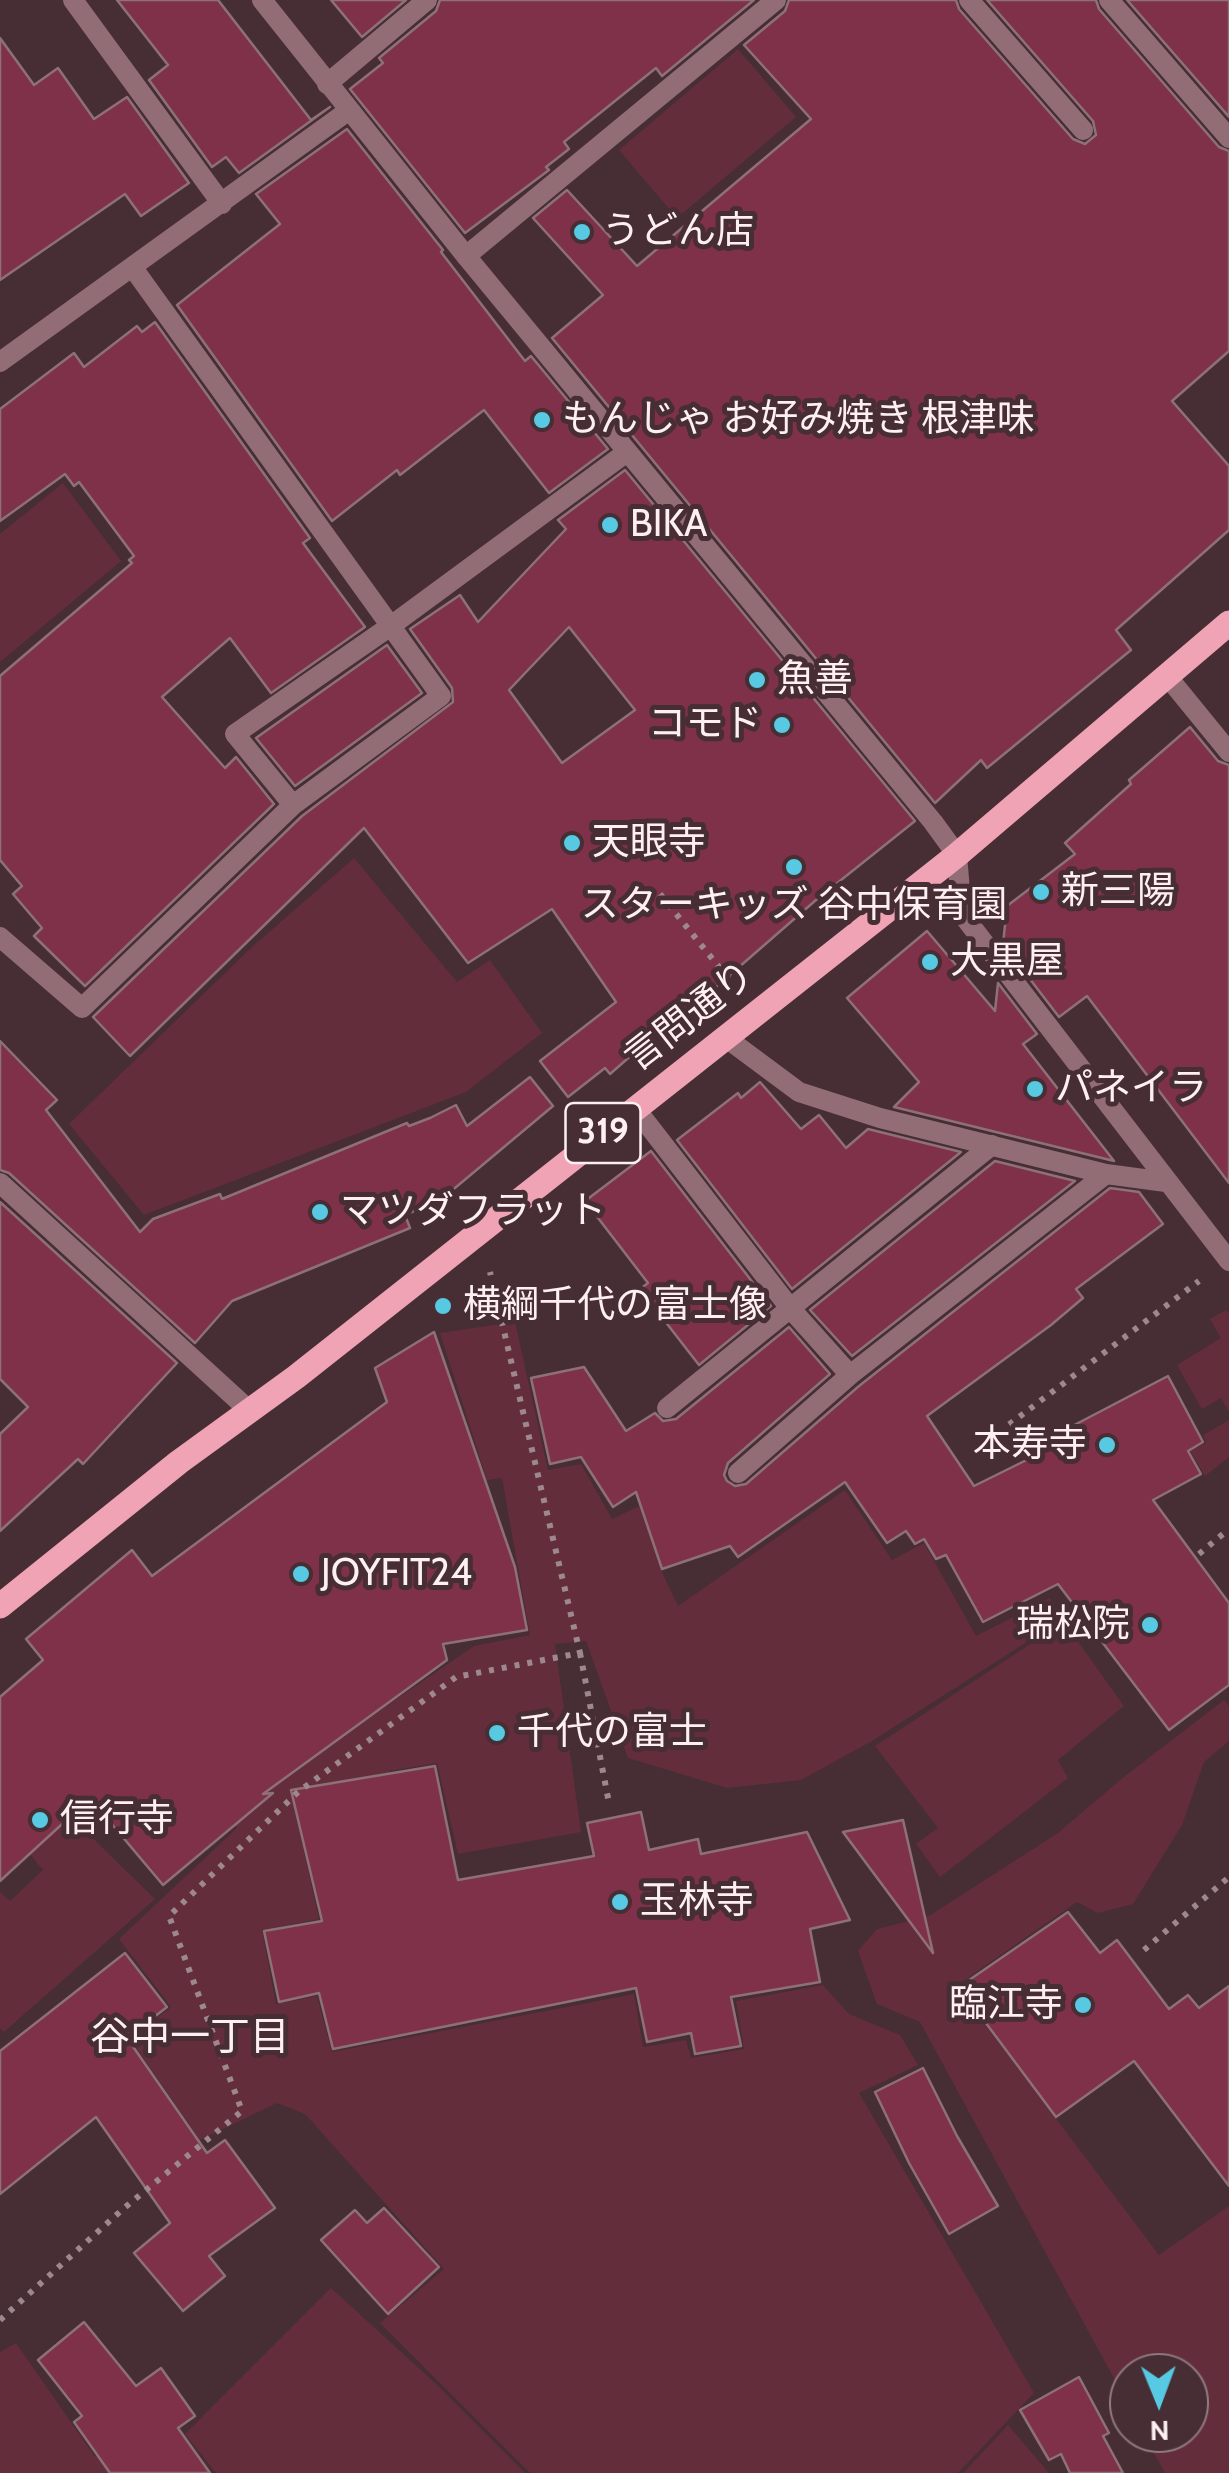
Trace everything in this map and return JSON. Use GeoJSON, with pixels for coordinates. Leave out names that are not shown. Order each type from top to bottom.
{"type":"FeatureCollection","features":[{"type":"Feature","properties":{"kind":"main road","name":"言問通り"},"geometry":{"type":"LineString","coordinates":[[0,1606],[957,855],[1229,623]]}},
{"type":"Feature","properties":{"kind":"street"},"geometry":{"type":"LineString","coordinates":[[73,0],[222,204]]}},
{"type":"Feature","properties":{"kind":"street"},"geometry":{"type":"LineString","coordinates":[[262,0],[348,112],[957,855],[962,914],[1228,1260]]}},
{"type":"Feature","properties":{"kind":"street"},"geometry":{"type":"LineString","coordinates":[[327,84],[427,0]]}},
{"type":"Feature","properties":{"kind":"street"},"geometry":{"type":"LineString","coordinates":[[466,256],[776,0]]}},
{"type":"Feature","properties":{"kind":"street"},"geometry":{"type":"LineString","coordinates":[[969,0],[1083,130]]}},
{"type":"Feature","properties":{"kind":"street"},"geometry":{"type":"LineString","coordinates":[[1114,2],[1229,138]]}},
{"type":"Feature","properties":{"kind":"street"},"geometry":{"type":"LineString","coordinates":[[0,362],[348,112]]}},
{"type":"Feature","properties":{"kind":"street"},"geometry":{"type":"LineString","coordinates":[[0,937],[82,1008],[293,805],[440,696],[133,268]]}},
{"type":"Feature","properties":{"kind":"street"},"geometry":{"type":"LineString","coordinates":[[293,805],[235,734],[628,452]]}},
{"type":"Feature","properties":{"kind":"street"},"geometry":{"type":"LineString","coordinates":[[1167,676],[1229,752]]}},
{"type":"Feature","properties":{"kind":"street"},"geometry":{"type":"LineString","coordinates":[[725,1036],[799,1092],[880,1118],[1106,1174],[1166,1182]]}},
{"type":"Feature","properties":{"kind":"street"},"geometry":{"type":"LineString","coordinates":[[634,1108],[790,1308],[850,1374]]}},
{"type":"Feature","properties":{"kind":"street"},"geometry":{"type":"LineString","coordinates":[[667,1408],[992,1145]]}},
{"type":"Feature","properties":{"kind":"street"},"geometry":{"type":"LineString","coordinates":[[738,1473],[850,1374],[1106,1174]]}},
{"type":"Feature","properties":{"kind":"street"},"geometry":{"type":"LineString","coordinates":[[0,1182],[251,1412]]}},
{"type":"Feature","properties":{"kind":"path"},"geometry":{"type":"LineString","coordinates":[[660,894],[733,984]]}},
{"type":"Feature","properties":{"kind":"path"},"geometry":{"type":"LineString","coordinates":[[978,1448],[1228,1260]]}},
{"type":"Feature","properties":{"kind":"path"},"geometry":{"type":"LineString","coordinates":[[490,1271],[580,1654],[609,1803]]}},
{"type":"Feature","properties":{"kind":"path"},"geometry":{"type":"LineString","coordinates":[[1200,1554],[1229,1529]]}},
{"type":"Feature","properties":{"kind":"path"},"geometry":{"type":"LineString","coordinates":[[0,2320],[123,2209],[242,2111],[169,1916],[298,1792],[456,1677],[580,1654]]}},
{"type":"Feature","properties":{"kind":"path"},"geometry":{"type":"LineString","coordinates":[[1144,1950],[1229,1877]]}},
{"type":"Feature","properties":{"kind":"shaded area"},"geometry":{"type":"Polygon","coordinates":[[[738,49],[796,117],[677,218],[619,150],[738,49]]]}},
{"type":"Feature","properties":{"kind":"shaded area"},"geometry":{"type":"Polygon","coordinates":[[[63,483],[121,561],[0,662],[0,534],[63,483]]]}},
{"type":"Feature","properties":{"kind":"shaded area"},"geometry":{"type":"Polygon","coordinates":[[[354,858],[457,982],[490,960],[542,1033],[466,1092],[144,1215],[69,1124],[252,947],[354,858]]]}},
{"type":"Feature","properties":{"kind":"shaded area"},"geometry":{"type":"Polygon","coordinates":[[[1226,1310],[1229,1412],[1221,1398],[1202,1409],[1177,1365],[1221,1338],[1210,1319],[1226,1310]]]}},
{"type":"Feature","properties":{"kind":"shaded area"},"geometry":{"type":"Polygon","coordinates":[[[515,1322],[548,1470],[581,1464],[612,1519],[639,1506],[678,1606],[845,1490],[892,1560],[924,1543],[976,1636],[1050,1598],[1063,1619],[872,1741],[801,1780],[727,1788],[628,1758],[586,1641],[555,1644],[581,1832],[458,1854],[437,1763],[389,1771],[392,1792],[294,1807],[319,1919],[262,1930],[276,2004],[317,1996],[332,2052],[634,1994],[643,2047],[686,2040],[691,2058],[744,2049],[736,2001],[823,1985],[849,2014],[900,2035],[918,2065],[859,2093],[1034,2393],[958,2473],[530,2473],[380,2323],[444,2269],[305,2114],[277,2103],[200,2140],[130,2039],[171,2007],[119,1939],[237,1828],[229,1814],[474,1646],[530,1635],[502,1478],[487,1480],[440,1333],[515,1322]]]}},
{"type":"Feature","properties":{"kind":"shaded area"},"geometry":{"type":"Polygon","coordinates":[[[1229,1420],[1229,1457],[1205,1476],[1190,1451],[1206,1443],[1203,1435],[1229,1420]]]}},
{"type":"Feature","properties":{"kind":"shaded area"},"geometry":{"type":"Polygon","coordinates":[[[1064,1622],[1124,1706],[1058,1760],[1068,1778],[940,1877],[916,1844],[938,1828],[875,1746],[1064,1622]]]}},
{"type":"Feature","properties":{"kind":"shaded area"},"geometry":{"type":"Polygon","coordinates":[[[1224,1700],[1229,1706],[1229,1741],[1204,1762],[1182,1825],[1133,1904],[1098,1913],[1077,1902],[956,1986],[1159,2255],[1229,2206],[1229,2473],[1165,2473],[1154,2453],[1209,2453],[1209,2353],[1109,2353],[1109,2369],[920,2022],[877,2004],[858,1951],[877,1929],[929,1916],[1058,1833],[1224,1700]]]}},
{"type":"Feature","properties":{"kind":"shaded area","name":"信行寺"},"geometry":{"type":"Polygon","coordinates":[[[70,1816],[155,1899],[4,2032],[0,2028],[0,1892],[10,1901],[43,1870],[30,1854],[70,1816]]]}},
{"type":"Feature","properties":{"kind":"shaded area"},"geometry":{"type":"Polygon","coordinates":[[[331,2288],[434,2382],[525,2473],[216,2473],[185,2434],[331,2288]]]}},
{"type":"Feature","properties":{"kind":"shaded area"},"geometry":{"type":"Polygon","coordinates":[[[16,2343],[95,2457],[159,2413],[152,2473],[0,2473],[0,2352],[16,2343]]]}},
{"type":"Feature","properties":{"kind":"shaded area"},"geometry":{"type":"Polygon","coordinates":[[[1008,2425],[1049,2473],[963,2473],[1008,2425]]]}},
{"type":"Feature","properties":{"kind":"building"},"geometry":{"type":"Polygon","coordinates":[[[117,0],[218,0],[311,120],[330,107],[239,173],[226,157],[212,167],[149,80],[168,65],[117,0]]]}},
{"type":"Feature","properties":{"kind":"building"},"geometry":{"type":"Polygon","coordinates":[[[331,0],[406,0],[362,37],[331,0]]]}},
{"type":"Feature","properties":{"kind":"building"},"geometry":{"type":"Polygon","coordinates":[[[440,0],[754,0],[662,76],[656,68],[564,142],[569,149],[546,167],[549,170],[465,233],[350,89],[383,63],[379,58],[436,11],[440,0]]]}},
{"type":"Feature","properties":{"kind":"building"},"geometry":{"type":"Polygon","coordinates":[[[789,0],[956,0],[959,9],[1073,139],[1085,144],[1096,135],[1093,121],[987,0],[1096,0],[1099,9],[1219,147],[1229,151],[1229,351],[1172,401],[1229,466],[1229,530],[1116,630],[1131,650],[987,768],[981,760],[935,803],[552,338],[603,295],[533,218],[567,190],[637,266],[811,119],[744,45],[785,11],[789,0]]]}},
{"type":"Feature","properties":{"kind":"building"},"geometry":{"type":"Polygon","coordinates":[[[1127,0],[1229,0],[1229,117],[1127,0]]]}},
{"type":"Feature","properties":{"kind":"building"},"geometry":{"type":"Polygon","coordinates":[[[0,38],[34,85],[58,68],[94,119],[127,97],[189,183],[141,216],[125,194],[0,280],[0,38]]]}},
{"type":"Feature","properties":{"kind":"building"},"geometry":{"type":"Polygon","coordinates":[[[347,129],[525,361],[531,356],[608,449],[549,493],[484,410],[332,521],[177,305],[280,224],[256,194],[347,129]]]}},
{"type":"Feature","properties":{"kind":"building"},"geometry":{"type":"Polygon","coordinates":[[[155,322],[310,538],[303,543],[365,627],[271,693],[230,638],[162,697],[225,768],[236,757],[274,804],[85,986],[34,936],[42,928],[13,894],[22,886],[0,860],[0,676],[132,563],[129,560],[134,556],[79,482],[74,486],[65,474],[0,521],[0,409],[74,353],[84,367],[137,326],[142,332],[155,322]]]}},
{"type":"Feature","properties":{"kind":"building"},"geometry":{"type":"Polygon","coordinates":[[[625,470],[915,821],[816,900],[661,1035],[658,1032],[610,1074],[605,1068],[568,1097],[540,1061],[616,1002],[552,909],[468,963],[364,828],[130,1056],[93,1017],[302,816],[453,702],[452,688],[410,629],[460,595],[478,622],[566,529],[558,520],[625,470]],[[569,627],[509,690],[562,763],[635,710],[569,627]]]}},
{"type":"Feature","properties":{"kind":"building"},"geometry":{"type":"Polygon","coordinates":[[[387,645],[422,693],[295,786],[256,738],[387,645]]]}},
{"type":"Feature","properties":{"kind":"building"},"geometry":{"type":"Polygon","coordinates":[[[1190,727],[1218,761],[1229,765],[1229,1183],[1087,996],[1059,1017],[1003,944],[1007,906],[1075,854],[1065,843],[1190,727]]]}},
{"type":"Feature","properties":{"kind":"building"},"geometry":{"type":"Polygon","coordinates":[[[927,931],[995,1011],[998,983],[1037,1034],[1023,1044],[1114,1161],[894,1107],[919,1082],[847,998],[927,931]]]}},
{"type":"Feature","properties":{"kind":"building"},"geometry":{"type":"Polygon","coordinates":[[[0,1041],[57,1100],[46,1110],[140,1232],[153,1219],[220,1194],[222,1199],[456,1105],[467,1126],[530,1077],[553,1106],[443,1198],[405,1215],[410,1228],[232,1301],[195,1343],[9,1173],[0,1170],[0,1041]]]}},
{"type":"Feature","properties":{"kind":"building"},"geometry":{"type":"Polygon","coordinates":[[[760,1082],[801,1129],[819,1115],[846,1148],[868,1129],[961,1152],[792,1289],[677,1140],[738,1093],[741,1098],[760,1082]]]}},
{"type":"Feature","properties":{"kind":"building"},"geometry":{"type":"Polygon","coordinates":[[[651,1151],[771,1306],[699,1365],[640,1289],[648,1283],[585,1201],[651,1151]]]}},
{"type":"Feature","properties":{"kind":"building"},"geometry":{"type":"Polygon","coordinates":[[[995,1161],[1075,1181],[852,1356],[810,1310],[995,1161]]]}},
{"type":"Feature","properties":{"kind":"building"},"geometry":{"type":"Polygon","coordinates":[[[1110,1188],[1139,1192],[1163,1224],[1076,1289],[1083,1298],[1051,1325],[927,1416],[974,1486],[1065,1441],[1061,1432],[1168,1376],[1203,1442],[1188,1451],[1201,1474],[1153,1500],[1229,1603],[1229,1685],[1169,1730],[1058,1584],[983,1622],[946,1555],[936,1559],[924,1539],[915,1544],[906,1531],[887,1543],[845,1482],[738,1557],[730,1546],[662,1569],[636,1492],[613,1507],[581,1457],[550,1464],[531,1378],[584,1367],[626,1431],[655,1413],[663,1421],[676,1419],[789,1327],[830,1374],[728,1463],[724,1475],[727,1481],[735,1486],[746,1484],[859,1386],[1110,1188]]]}},
{"type":"Feature","properties":{"kind":"building"},"geometry":{"type":"Polygon","coordinates":[[[0,1202],[177,1363],[83,1464],[78,1459],[0,1531],[0,1434],[28,1407],[0,1379],[0,1202]]]}},
{"type":"Feature","properties":{"kind":"building"},"geometry":{"type":"Polygon","coordinates":[[[434,1332],[515,1567],[527,1630],[443,1644],[447,1660],[263,1794],[273,1793],[163,1885],[94,1803],[88,1807],[85,1803],[0,1881],[0,1697],[43,1660],[26,1639],[132,1550],[152,1576],[387,1402],[375,1368],[434,1332]]]}},
{"type":"Feature","properties":{"kind":"building"},"geometry":{"type":"Polygon","coordinates":[[[435,1766],[458,1880],[594,1856],[587,1823],[641,1812],[649,1850],[698,1839],[701,1854],[807,1832],[850,1920],[810,1929],[820,1982],[731,1997],[741,2046],[695,2054],[691,2033],[647,2042],[636,1988],[333,2049],[319,1993],[279,2002],[264,1931],[322,1921],[291,1790],[435,1766]]]}},
{"type":"Feature","properties":{"kind":"building"},"geometry":{"type":"Polygon","coordinates":[[[903,1820],[933,1953],[843,1832],[903,1820]]]}},
{"type":"Feature","properties":{"kind":"building"},"geometry":{"type":"Polygon","coordinates":[[[1068,1912],[1100,1953],[1117,1940],[1169,2009],[1188,1995],[1199,2008],[1229,1986],[1229,2186],[1134,2061],[1056,2117],[959,1987],[1068,1912]]]}},
{"type":"Feature","properties":{"kind":"building"},"geometry":{"type":"Polygon","coordinates":[[[125,1953],[167,2007],[127,2038],[207,2153],[225,2140],[275,2208],[209,2256],[225,2276],[183,2311],[134,2253],[170,2223],[96,2117],[0,2194],[0,2051],[125,1953]]]}},
{"type":"Feature","properties":{"kind":"building"},"geometry":{"type":"Polygon","coordinates":[[[923,2068],[998,2206],[949,2234],[875,2092],[923,2068]]]}},
{"type":"Feature","properties":{"kind":"building"},"geometry":{"type":"Polygon","coordinates":[[[384,2208],[439,2267],[388,2314],[321,2240],[355,2210],[367,2223],[384,2208]]]}},
{"type":"Feature","properties":{"kind":"building"},"geometry":{"type":"Polygon","coordinates":[[[84,2322],[136,2386],[161,2368],[195,2416],[178,2428],[210,2473],[110,2473],[74,2422],[82,2416],[38,2360],[84,2322]]]}},
{"type":"Feature","properties":{"kind":"building"},"geometry":{"type":"Polygon","coordinates":[[[1079,2377],[1109,2433],[1103,2436],[1109,2453],[1123,2473],[1070,2473],[1061,2454],[1049,2460],[1020,2410],[1079,2377]]]}},
{"type":"Feature","properties":{"kind":"place","name":"うどん店"},"geometry":{"type":"Point","coordinates":[582,232]}},
{"type":"Feature","properties":{"kind":"place","name":"もんじゃ お好み焼き 根津味"},"geometry":{"type":"Point","coordinates":[542,420]}},
{"type":"Feature","properties":{"kind":"place","name":"BIKA"},"geometry":{"type":"Point","coordinates":[610,525]}},
{"type":"Feature","properties":{"kind":"place","name":"魚善"},"geometry":{"type":"Point","coordinates":[757,680]}},
{"type":"Feature","properties":{"kind":"place","name":"コモド"},"geometry":{"type":"Point","coordinates":[782,725]}},
{"type":"Feature","properties":{"kind":"place","name":"天眼寺"},"geometry":{"type":"Point","coordinates":[572,843]}},
{"type":"Feature","properties":{"kind":"place","name":"スターキッズ 谷中保育園"},"geometry":{"type":"Point","coordinates":[794,867]}},
{"type":"Feature","properties":{"kind":"place","name":"新三陽"},"geometry":{"type":"Point","coordinates":[1041,892]}},
{"type":"Feature","properties":{"kind":"place","name":"大黒屋"},"geometry":{"type":"Point","coordinates":[930,962]}},
{"type":"Feature","properties":{"kind":"place","name":"パネイラ"},"geometry":{"type":"Point","coordinates":[1035,1089]}},
{"type":"Feature","properties":{"kind":"place","name":"マツダフラット"},"geometry":{"type":"Point","coordinates":[320,1212]}},
{"type":"Feature","properties":{"kind":"place","name":"横綱千代の富士像"},"geometry":{"type":"Point","coordinates":[443,1306]}},
{"type":"Feature","properties":{"kind":"place","name":"本寿寺"},"geometry":{"type":"Point","coordinates":[1107,1445]}},
{"type":"Feature","properties":{"kind":"place","name":"JOYFIT24"},"geometry":{"type":"Point","coordinates":[301,1574]}},
{"type":"Feature","properties":{"kind":"place","name":"瑞松院"},"geometry":{"type":"Point","coordinates":[1150,1625]}},
{"type":"Feature","properties":{"kind":"place","name":"千代の富士"},"geometry":{"type":"Point","coordinates":[497,1733]}},
{"type":"Feature","properties":{"kind":"place","name":"信行寺"},"geometry":{"type":"Point","coordinates":[40,1820]}},
{"type":"Feature","properties":{"kind":"place","name":"玉林寺"},"geometry":{"type":"Point","coordinates":[620,1902]}},
{"type":"Feature","properties":{"kind":"place","name":"臨江寺"},"geometry":{"type":"Point","coordinates":[1083,2005]}},
{"type":"Feature","properties":{"kind":"district","name":"谷中一丁目"},"geometry":{"type":"Point","coordinates":[190,2038]}}]}
